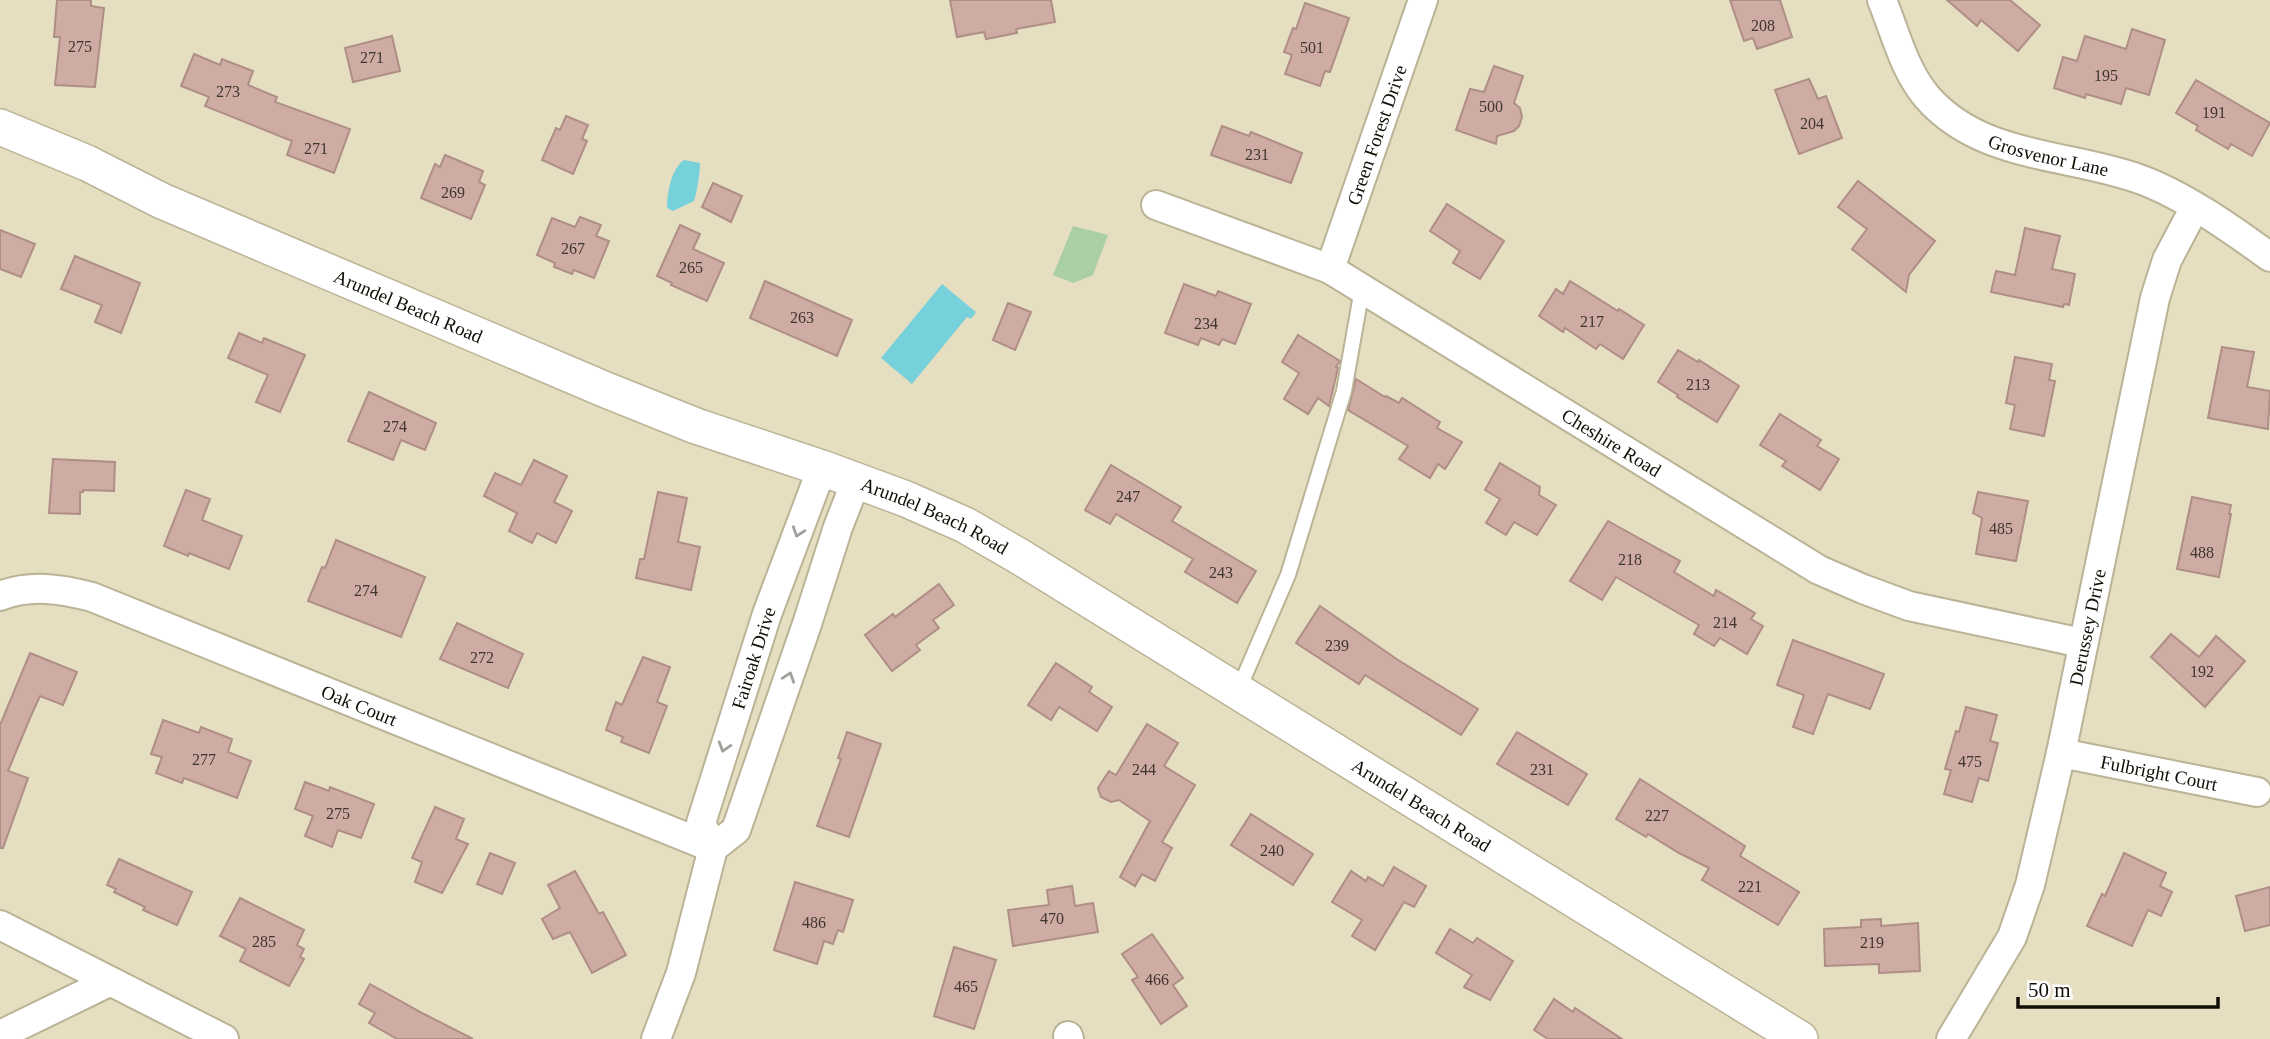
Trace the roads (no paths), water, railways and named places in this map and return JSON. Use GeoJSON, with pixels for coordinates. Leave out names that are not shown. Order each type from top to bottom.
{"type":"FeatureCollection","features":[{"type":"Feature","properties":{"kind":"street","name":"Green Forest Drive"},"geometry":{"type":"LineString","coordinates":[[1330,269],[1423,0]]}},
{"type":"Feature","properties":{"kind":"street","name":"Grosvenor Lane"},"geometry":{"type":"LineString","coordinates":[[1882,0],[1908,66],[1926,96],[1951,119],[1976,135],[2010,148],[2144,180],[2234,231],[2270,257]]}},
{"type":"Feature","properties":{"kind":"street","name":"Arundel Beach Road"},"geometry":{"type":"LineString","coordinates":[[0,127],[87,163],[162,201],[606,390],[696,426],[906,499],[965,525],[1800,1039]]}},
{"type":"Feature","properties":{"kind":"street","name":"Cheshire Road"},"geometry":{"type":"LineString","coordinates":[[1156,205],[1330,269],[1819,570],[1909,606],[2082,643]]}},
{"type":"Feature","properties":{"kind":"street","name":"Derussey Drive"},"geometry":{"type":"LineString","coordinates":[[1951,1039],[2012,937],[2029,886],[2061,753],[2155,298],[2167,260],[2194,207]]}},
{"type":"Feature","properties":{"kind":"street","name":"Fairoak Drive"},"geometry":{"type":"LineString","coordinates":[[822,468],[768,614],[701,823],[713,848],[736,830],[856,481]]}},
{"type":"Feature","properties":{"kind":"street","name":"Oak Court"},"geometry":{"type":"LineString","coordinates":[[0,596],[14,591],[41,588],[67,590],[92,597],[713,848]]}},
{"type":"Feature","properties":{"kind":"street","name":"Fulbright Court"},"geometry":{"type":"LineString","coordinates":[[2061,753],[2258,792]]}},
{"type":"Feature","properties":{"kind":"street"},"geometry":{"type":"LineString","coordinates":[[656,1039],[681,973],[713,848]]}},
{"type":"Feature","properties":{"kind":"street"},"geometry":{"type":"LineString","coordinates":[[0,925],[224,1039]]}},
{"type":"Feature","properties":{"kind":"street"},"geometry":{"type":"LineString","coordinates":[[0,1035],[109,982]]}},
{"type":"Feature","properties":{"kind":"lane"},"geometry":{"type":"LineString","coordinates":[[1237,691],[1289,575],[1344,391],[1362,289]]}},
{"type":"Feature","properties":{"kind":"water"},"geometry":{"type":"Polygon","coordinates":[[[684,160],[700,163],[696,193],[694,201],[673,211],[667,208],[669,189],[676,169],[684,160]]]}},
{"type":"Feature","properties":{"kind":"water"},"geometry":{"type":"Polygon","coordinates":[[[942,284],[976,312],[971,319],[967,317],[912,384],[881,358],[942,284]]]}}]}
